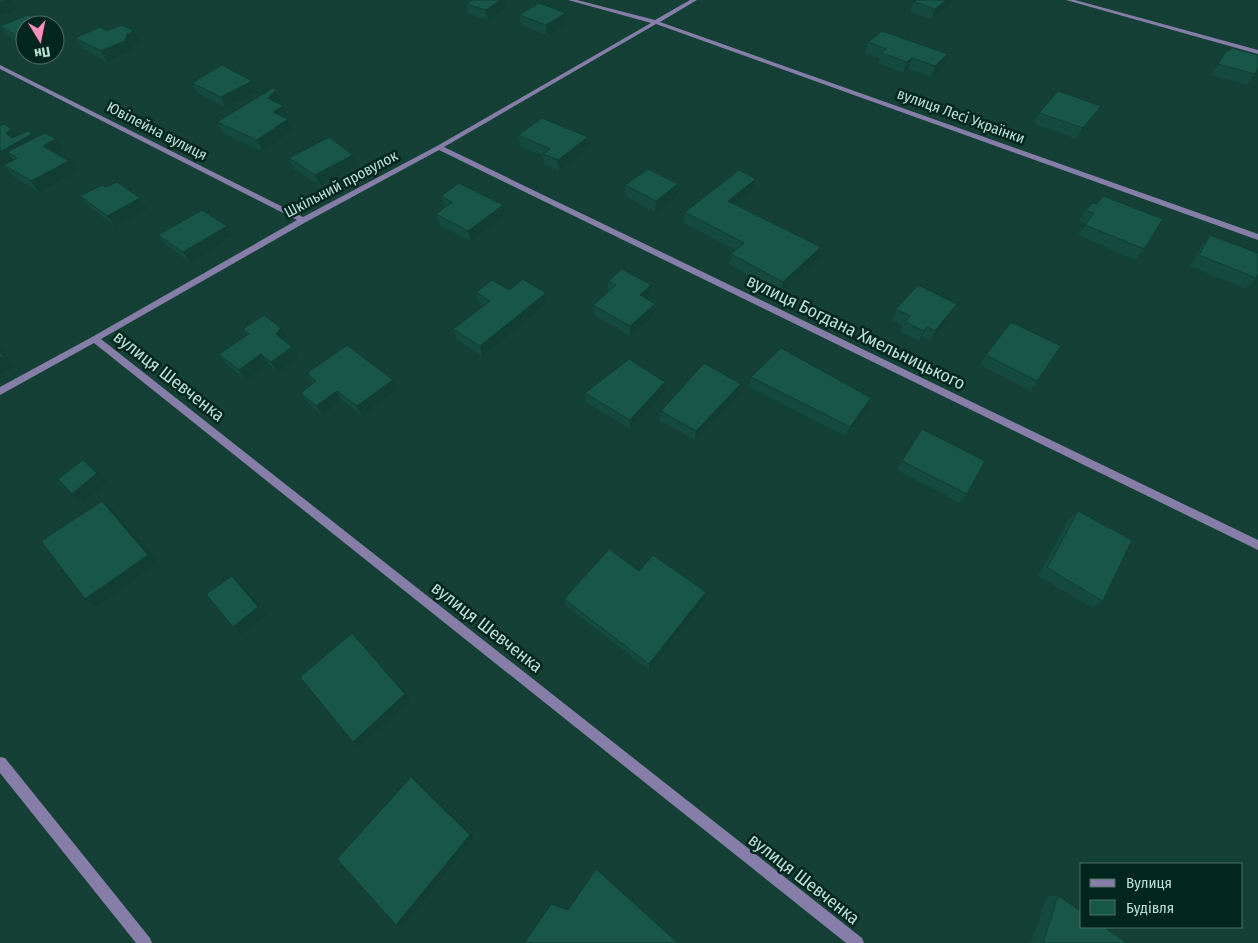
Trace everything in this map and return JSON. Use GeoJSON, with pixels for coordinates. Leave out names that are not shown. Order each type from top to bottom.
{"type":"FeatureCollection","features":[{"type":"Feature","properties":{"kind":"street","name":"вулиця Лесі Українки"},"geometry":{"type":"LineString","coordinates":[[571,0],[655,22],[1258,237]]}},
{"type":"Feature","properties":{"kind":"street","name":"Шкільний провулок"},"geometry":{"type":"LineString","coordinates":[[0,391],[95,339],[302,220],[439,147],[694,0]]}},
{"type":"Feature","properties":{"kind":"street"},"geometry":{"type":"LineString","coordinates":[[1069,0],[1258,52]]}},
{"type":"Feature","properties":{"kind":"street","name":"Ювілейна вулиця"},"geometry":{"type":"LineString","coordinates":[[0,68],[302,220]]}},
{"type":"Feature","properties":{"kind":"street","name":"вулиця Богдана Хмельницького"},"geometry":{"type":"LineString","coordinates":[[439,147],[1258,545]]}},
{"type":"Feature","properties":{"kind":"street","name":"вулиця Шевченка"},"geometry":{"type":"LineString","coordinates":[[95,339],[857,943]]}},
{"type":"Feature","properties":{"kind":"street"},"geometry":{"type":"LineString","coordinates":[[0,763],[145,943]]}},
{"type":"Feature","properties":{"kind":"building"},"geometry":{"type":"Polygon","coordinates":[[[472,0],[501,0],[486,10],[466,4],[472,0]]]}},
{"type":"Feature","properties":{"kind":"building"},"geometry":{"type":"Polygon","coordinates":[[[916,0],[946,0],[935,9],[914,2],[916,0]]]}},
{"type":"Feature","properties":{"kind":"building"},"geometry":{"type":"Polygon","coordinates":[[[539,3],[566,13],[546,25],[519,15],[539,3]]]}},
{"type":"Feature","properties":{"kind":"building"},"geometry":{"type":"Polygon","coordinates":[[[15,20],[15,35],[0,26],[15,20]]]}},
{"type":"Feature","properties":{"kind":"building"},"geometry":{"type":"Polygon","coordinates":[[[122,25],[134,31],[127,34],[125,41],[101,51],[75,38],[100,27],[107,31],[122,25]]]}},
{"type":"Feature","properties":{"kind":"building"},"geometry":{"type":"Polygon","coordinates":[[[882,31],[948,54],[935,66],[912,58],[907,62],[881,53],[886,49],[868,42],[882,31]]]}},
{"type":"Feature","properties":{"kind":"building"},"geometry":{"type":"Polygon","coordinates":[[[1232,48],[1258,55],[1258,68],[1255,74],[1218,64],[1225,53],[1232,48]]]}},
{"type":"Feature","properties":{"kind":"building"},"geometry":{"type":"Polygon","coordinates":[[[222,65],[252,81],[221,97],[192,83],[222,65]]]}},
{"type":"Feature","properties":{"kind":"building"},"geometry":{"type":"Polygon","coordinates":[[[273,88],[276,90],[268,98],[283,106],[273,112],[288,119],[257,140],[217,122],[273,88]]]}},
{"type":"Feature","properties":{"kind":"building"},"geometry":{"type":"Polygon","coordinates":[[[1058,91],[1101,106],[1083,128],[1039,113],[1058,91]]]}},
{"type":"Feature","properties":{"kind":"building"},"geometry":{"type":"Polygon","coordinates":[[[542,118],[588,137],[558,160],[543,154],[550,149],[518,135],[542,118]]]}},
{"type":"Feature","properties":{"kind":"building"},"geometry":{"type":"Polygon","coordinates":[[[4,124],[12,129],[6,133],[12,138],[28,131],[32,134],[0,152],[0,125],[4,124]]]}},
{"type":"Feature","properties":{"kind":"building"},"geometry":{"type":"Polygon","coordinates":[[[45,133],[56,139],[43,146],[69,161],[31,181],[4,165],[17,158],[7,152],[45,133]]]}},
{"type":"Feature","properties":{"kind":"building"},"geometry":{"type":"Polygon","coordinates":[[[329,137],[353,155],[315,175],[289,158],[329,137]]]}},
{"type":"Feature","properties":{"kind":"building"},"geometry":{"type":"Polygon","coordinates":[[[648,169],[678,184],[656,201],[625,185],[648,169]]]}},
{"type":"Feature","properties":{"kind":"building"},"geometry":{"type":"Polygon","coordinates":[[[739,170],[756,179],[728,201],[821,247],[783,282],[731,254],[744,243],[685,212],[739,170]]]}},
{"type":"Feature","properties":{"kind":"building"},"geometry":{"type":"Polygon","coordinates":[[[117,182],[140,198],[107,216],[80,196],[102,185],[106,187],[117,182]]]}},
{"type":"Feature","properties":{"kind":"building"},"geometry":{"type":"Polygon","coordinates":[[[459,183],[503,205],[468,231],[436,214],[452,202],[441,196],[459,183]]]}},
{"type":"Feature","properties":{"kind":"building"},"geometry":{"type":"Polygon","coordinates":[[[1103,196],[1163,219],[1144,249],[1085,225],[1094,213],[1086,210],[1092,203],[1097,204],[1103,196]]]}},
{"type":"Feature","properties":{"kind":"building"},"geometry":{"type":"Polygon","coordinates":[[[202,210],[227,226],[183,252],[158,235],[202,210]]]}},
{"type":"Feature","properties":{"kind":"building"},"geometry":{"type":"Polygon","coordinates":[[[1210,235],[1258,253],[1258,274],[1256,278],[1199,255],[1210,235]]]}},
{"type":"Feature","properties":{"kind":"building"},"geometry":{"type":"Polygon","coordinates":[[[622,269],[651,285],[640,295],[655,304],[630,326],[593,305],[616,285],[608,281],[622,269]]]}},
{"type":"Feature","properties":{"kind":"building"},"geometry":{"type":"Polygon","coordinates":[[[523,279],[546,293],[480,346],[453,329],[490,301],[476,292],[492,280],[509,290],[523,279]]]}},
{"type":"Feature","properties":{"kind":"building"},"geometry":{"type":"Polygon","coordinates":[[[918,285],[957,304],[935,331],[927,327],[924,331],[905,322],[910,316],[896,309],[918,285]]]}},
{"type":"Feature","properties":{"kind":"building"},"geometry":{"type":"Polygon","coordinates":[[[264,315],[281,328],[276,334],[292,347],[271,362],[261,354],[239,370],[219,354],[249,334],[243,329],[264,315]]]}},
{"type":"Feature","properties":{"kind":"building"},"geometry":{"type":"Polygon","coordinates":[[[1011,322],[1061,346],[1037,381],[986,355],[1011,322]]]}},
{"type":"Feature","properties":{"kind":"building"},"geometry":{"type":"Polygon","coordinates":[[[347,345],[393,380],[357,406],[337,391],[316,406],[301,393],[316,381],[307,373],[347,345]]]}},
{"type":"Feature","properties":{"kind":"building"},"geometry":{"type":"Polygon","coordinates":[[[781,348],[871,398],[850,427],[751,377],[781,348]]]}},
{"type":"Feature","properties":{"kind":"building"},"geometry":{"type":"Polygon","coordinates":[[[629,359],[665,382],[630,420],[585,393],[629,359]]]}},
{"type":"Feature","properties":{"kind":"building"},"geometry":{"type":"Polygon","coordinates":[[[704,363],[741,384],[696,431],[661,411],[704,363]]]}},
{"type":"Feature","properties":{"kind":"building"},"geometry":{"type":"Polygon","coordinates":[[[922,429],[985,461],[967,494],[902,461],[922,429]]]}},
{"type":"Feature","properties":{"kind":"building"},"geometry":{"type":"Polygon","coordinates":[[[83,460],[97,473],[72,494],[58,479],[83,460]]]}},
{"type":"Feature","properties":{"kind":"building"},"geometry":{"type":"Polygon","coordinates":[[[102,501],[148,555],[85,599],[41,541],[102,501]]]}},
{"type":"Feature","properties":{"kind":"building"},"geometry":{"type":"Polygon","coordinates":[[[1078,511],[1132,540],[1103,601],[1047,568],[1078,511]]]}},
{"type":"Feature","properties":{"kind":"building"},"geometry":{"type":"Polygon","coordinates":[[[609,549],[639,571],[653,555],[706,592],[649,664],[564,599],[609,549]]]}},
{"type":"Feature","properties":{"kind":"building"},"geometry":{"type":"Polygon","coordinates":[[[232,576],[258,607],[233,627],[206,594],[232,576]]]}},
{"type":"Feature","properties":{"kind":"building"},"geometry":{"type":"Polygon","coordinates":[[[352,633],[405,694],[353,742],[300,677],[352,633]]]}},
{"type":"Feature","properties":{"kind":"building"},"geometry":{"type":"Polygon","coordinates":[[[411,777],[470,835],[396,925],[337,859],[411,777]]]}},
{"type":"Feature","properties":{"kind":"building"},"geometry":{"type":"Polygon","coordinates":[[[596,869],[678,943],[524,943],[551,904],[568,910],[596,869]]]}},
{"type":"Feature","properties":{"kind":"building"},"geometry":{"type":"Polygon","coordinates":[[[1058,896],[1080,911],[1080,928],[1105,928],[1127,943],[1043,943],[1058,896]]]}}]}
